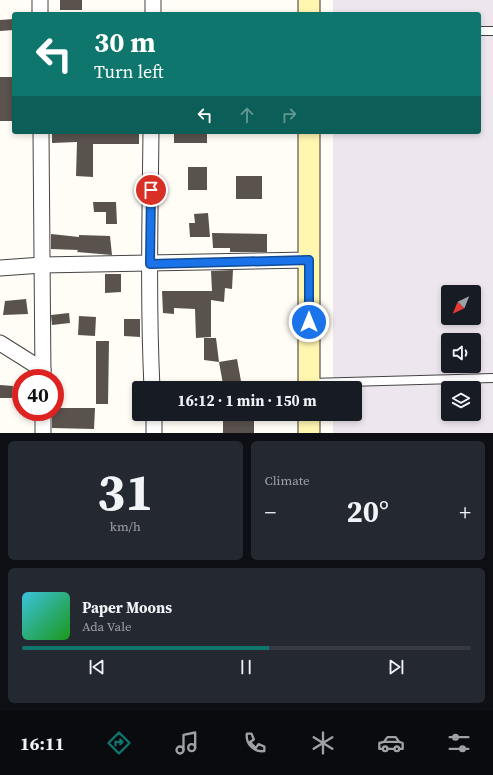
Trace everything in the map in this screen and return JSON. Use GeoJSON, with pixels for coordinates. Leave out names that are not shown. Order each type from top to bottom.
{"type":"FeatureCollection","features":[{"type":"Feature","properties":{"kind":"street"},"geometry":{"type":"LineString","coordinates":[[40,0],[40,12]]}},
{"type":"Feature","properties":{"kind":"street"},"geometry":{"type":"LineString","coordinates":[[153,0],[153,12]]}},
{"type":"Feature","properties":{"kind":"street"},"geometry":{"type":"LineString","coordinates":[[309,0],[309,12]]}},
{"type":"Feature","properties":{"kind":"street"},"geometry":{"type":"LineString","coordinates":[[41,134],[43,369]]}},
{"type":"Feature","properties":{"kind":"street"},"geometry":{"type":"LineString","coordinates":[[151,134],[150,348],[152,381]]}},
{"type":"Feature","properties":{"kind":"street"},"geometry":{"type":"LineString","coordinates":[[309,134],[309,381]]}},
{"type":"Feature","properties":{"kind":"street"},"geometry":{"type":"LineString","coordinates":[[0,268],[309,260]]}},
{"type":"Feature","properties":{"kind":"street"},"geometry":{"type":"LineString","coordinates":[[0,343],[36,369]]}},
{"type":"Feature","properties":{"kind":"street"},"geometry":{"type":"LineString","coordinates":[[43,421],[44,433]]}},
{"type":"Feature","properties":{"kind":"street"},"geometry":{"type":"LineString","coordinates":[[154,421],[154,433]]}},
{"type":"Feature","properties":{"kind":"street"},"geometry":{"type":"LineString","coordinates":[[309,421],[309,433]]}},
{"type":"Feature","properties":{"kind":"lane"},"geometry":{"type":"LineString","coordinates":[[481,31],[493,31]]}},
{"type":"Feature","properties":{"kind":"lane"},"geometry":{"type":"LineString","coordinates":[[362,383],[493,378]]}},
{"type":"Feature","properties":{"kind":"shaded area"},"geometry":{"type":"Polygon","coordinates":[[[333,0],[493,0],[493,433],[333,433],[333,421],[362,421],[362,381],[333,381],[333,134],[481,134],[481,12],[333,12],[333,0]]]}},
{"type":"Feature","properties":{"kind":"building"},"geometry":{"type":"Polygon","coordinates":[[[60,0],[82,0],[82,10],[60,10],[60,0]]]}},
{"type":"Feature","properties":{"kind":"building"},"geometry":{"type":"Polygon","coordinates":[[[12,19],[12,30],[0,31],[0,20],[12,19]]]}},
{"type":"Feature","properties":{"kind":"building"},"geometry":{"type":"Polygon","coordinates":[[[0,77],[12,77],[12,121],[0,121],[0,77]]]}},
{"type":"Feature","properties":{"kind":"building"},"geometry":{"type":"Polygon","coordinates":[[[52,134],[139,134],[139,144],[93,144],[93,177],[76,176],[77,142],[52,143],[52,134]]]}},
{"type":"Feature","properties":{"kind":"building"},"geometry":{"type":"Polygon","coordinates":[[[174,134],[207,134],[207,143],[174,143],[174,134]]]}},
{"type":"Feature","properties":{"kind":"building"},"geometry":{"type":"Polygon","coordinates":[[[188,167],[207,167],[207,190],[188,190],[188,167]]]}},
{"type":"Feature","properties":{"kind":"building"},"geometry":{"type":"Polygon","coordinates":[[[236,176],[262,176],[262,199],[236,199],[236,176]]]}},
{"type":"Feature","properties":{"kind":"building"},"geometry":{"type":"Polygon","coordinates":[[[93,202],[116,202],[117,224],[106,224],[106,212],[94,212],[93,202]]]}},
{"type":"Feature","properties":{"kind":"building"},"geometry":{"type":"Polygon","coordinates":[[[208,213],[210,237],[190,237],[189,223],[195,223],[194,214],[208,213]]]}},
{"type":"Feature","properties":{"kind":"building"},"geometry":{"type":"Polygon","coordinates":[[[212,233],[267,234],[267,252],[230,252],[230,248],[213,248],[212,233]]]}},
{"type":"Feature","properties":{"kind":"building"},"geometry":{"type":"Polygon","coordinates":[[[51,234],[79,237],[79,235],[110,236],[112,255],[77,252],[78,250],[51,249],[51,234]]]}},
{"type":"Feature","properties":{"kind":"building"},"geometry":{"type":"Polygon","coordinates":[[[233,270],[232,289],[225,288],[224,302],[211,300],[211,337],[196,338],[195,309],[174,308],[174,314],[163,313],[162,291],[212,291],[211,271],[233,270]]]}},
{"type":"Feature","properties":{"kind":"building"},"geometry":{"type":"Polygon","coordinates":[[[105,274],[121,274],[121,292],[105,293],[105,274]]]}},
{"type":"Feature","properties":{"kind":"building"},"geometry":{"type":"Polygon","coordinates":[[[26,299],[28,314],[3,315],[5,301],[26,299]]]}},
{"type":"Feature","properties":{"kind":"building"},"geometry":{"type":"Polygon","coordinates":[[[69,313],[70,323],[52,325],[51,315],[69,313]]]}},
{"type":"Feature","properties":{"kind":"building"},"geometry":{"type":"Polygon","coordinates":[[[79,316],[96,317],[95,336],[78,335],[79,316]]]}},
{"type":"Feature","properties":{"kind":"building"},"geometry":{"type":"Polygon","coordinates":[[[124,319],[140,319],[140,337],[124,336],[124,319]]]}},
{"type":"Feature","properties":{"kind":"building"},"geometry":{"type":"Polygon","coordinates":[[[204,338],[216,338],[219,362],[204,360],[204,338]]]}},
{"type":"Feature","properties":{"kind":"building"},"geometry":{"type":"Polygon","coordinates":[[[96,341],[109,341],[108,404],[96,404],[96,341]]]}},
{"type":"Feature","properties":{"kind":"building"},"geometry":{"type":"Polygon","coordinates":[[[237,359],[241,381],[222,381],[219,362],[237,359]]]}},
{"type":"Feature","properties":{"kind":"building"},"geometry":{"type":"Polygon","coordinates":[[[0,385],[12,386],[12,398],[0,398],[0,385]]]}},
{"type":"Feature","properties":{"kind":"building"},"geometry":{"type":"Polygon","coordinates":[[[64,408],[95,408],[94,429],[52,428],[52,421],[64,421],[64,408]]]}},
{"type":"Feature","properties":{"kind":"building"},"geometry":{"type":"Polygon","coordinates":[[[223,421],[254,421],[254,433],[223,433],[223,421]]]}},
{"type":"Feature","properties":{"kind":"route"},"geometry":{"type":"LineString","coordinates":[[151,190],[150,264],[309,260],[309,322]]}}]}
